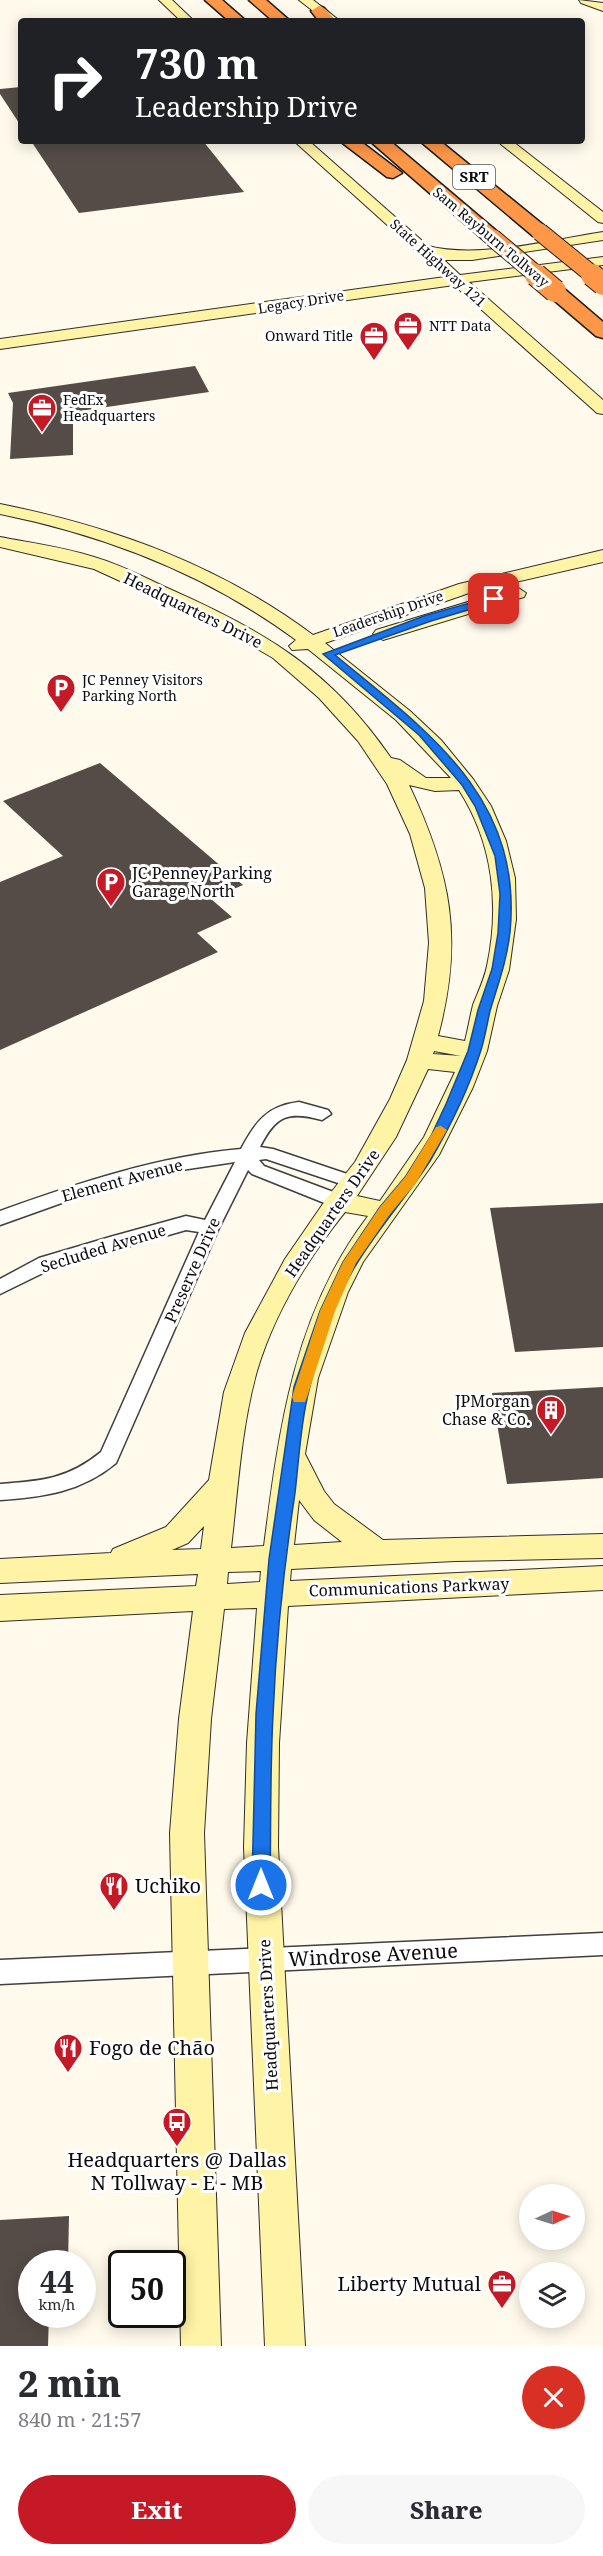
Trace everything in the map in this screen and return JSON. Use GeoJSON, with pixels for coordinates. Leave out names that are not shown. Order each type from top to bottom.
{"type":"FeatureCollection","features":[{"type":"Feature","properties":{"kind":"highway"},"geometry":{"type":"LineString","coordinates":[[213,0],[234,18]]}},
{"type":"Feature","properties":{"kind":"highway"},"geometry":{"type":"LineString","coordinates":[[257,0],[278,18]]}},
{"type":"Feature","properties":{"kind":"highway"},"geometry":{"type":"LineString","coordinates":[[353,144],[430,197],[462,212]]}},
{"type":"Feature","properties":{"kind":"highway","name":"Sam Rayburn Tollway"},"geometry":{"type":"LineString","coordinates":[[383,144],[603,332]]}},
{"type":"Feature","properties":{"kind":"highway","name":"SRT"},"geometry":{"type":"LineString","coordinates":[[433,144],[603,284]]}},
{"type":"Feature","properties":{"kind":"highway"},"geometry":{"type":"LineString","coordinates":[[459,144],[518,213]]}},
{"type":"Feature","properties":{"kind":"main road"},"geometry":{"type":"LineString","coordinates":[[165,0],[185,18]]}},
{"type":"Feature","properties":{"kind":"main road"},"geometry":{"type":"LineString","coordinates":[[305,0],[324,16]]}},
{"type":"Feature","properties":{"kind":"main road"},"geometry":{"type":"LineString","coordinates":[[585,0],[603,7]]}},
{"type":"Feature","properties":{"kind":"main road","name":"State Highway 121"},"geometry":{"type":"LineString","coordinates":[[304,144],[603,409]]}},
{"type":"Feature","properties":{"kind":"main road"},"geometry":{"type":"LineString","coordinates":[[508,144],[603,219]]}},
{"type":"Feature","properties":{"kind":"main road"},"geometry":{"type":"LineString","coordinates":[[426,250],[446,256],[472,256],[603,236]]}},
{"type":"Feature","properties":{"kind":"main road","name":"Legacy Drive"},"geometry":{"type":"LineString","coordinates":[[0,344],[294,304],[451,273],[603,247]]}},
{"type":"Feature","properties":{"kind":"main road","name":"Legacy Drive"},"geometry":{"type":"LineString","coordinates":[[0,330],[451,273],[603,261]]}},
{"type":"Feature","properties":{"kind":"main road"},"geometry":{"type":"LineString","coordinates":[[480,301],[482,293],[496,286],[603,271]]}},
{"type":"Feature","properties":{"kind":"main road","name":"Headquarters Drive"},"geometry":{"type":"LineString","coordinates":[[0,509],[95,531],[157,552],[247,598],[328,654],[423,733],[466,783],[481,806],[501,856],[506,894],[498,969],[471,1058],[438,1137],[411,1180],[385,1210],[350,1262],[328,1311],[302,1387],[277,1559],[264,1714],[261,1885],[285,2346]]}},
{"type":"Feature","properties":{"kind":"main road","name":"Headquarters Drive"},"geometry":{"type":"LineString","coordinates":[[0,542],[80,559],[125,576],[214,616],[279,653],[336,704],[363,734],[399,782],[434,870],[441,918],[440,987],[422,1050],[386,1133],[286,1279],[251,1351],[241,1384],[223,1485],[189,1769],[187,1833],[201,2346]]}},
{"type":"Feature","properties":{"kind":"main road"},"geometry":{"type":"LineString","coordinates":[[125,576],[157,552]]}},
{"type":"Feature","properties":{"kind":"main road","name":"Leadership Drive"},"geometry":{"type":"LineString","coordinates":[[279,653],[466,588],[603,556]]}},
{"type":"Feature","properties":{"kind":"main road","name":"Leadership Drive"},"geometry":{"type":"LineString","coordinates":[[295,667],[459,609],[512,594],[603,575]]}},
{"type":"Feature","properties":{"kind":"main road"},"geometry":{"type":"LineString","coordinates":[[363,734],[407,778],[426,787],[466,783]]}},
{"type":"Feature","properties":{"kind":"main road"},"geometry":{"type":"LineString","coordinates":[[422,1050],[471,1058]]}},
{"type":"Feature","properties":{"kind":"main road"},"geometry":{"type":"LineString","coordinates":[[346,1192],[385,1210]]}},
{"type":"Feature","properties":{"kind":"main road"},"geometry":{"type":"LineString","coordinates":[[292,1456],[313,1499],[324,1512],[378,1553]]}},
{"type":"Feature","properties":{"kind":"main road"},"geometry":{"type":"LineString","coordinates":[[99,1567],[177,1535],[223,1485]]}},
{"type":"Feature","properties":{"kind":"main road","name":"Communications Parkway"},"geometry":{"type":"LineString","coordinates":[[0,1571],[378,1553],[603,1546]]}},
{"type":"Feature","properties":{"kind":"main road","name":"Communications Parkway"},"geometry":{"type":"LineString","coordinates":[[0,1608],[603,1578]]}},
{"type":"Feature","properties":{"kind":"street","name":"Preserve Drive"},"geometry":{"type":"LineString","coordinates":[[0,1492],[37,1490],[73,1483],[93,1472],[110,1457],[210,1228],[261,1128],[284,1110],[299,1108],[322,1114]]}},
{"type":"Feature","properties":{"kind":"street"},"geometry":{"type":"LineString","coordinates":[[246,1156],[258,1170],[346,1192]]}},
{"type":"Feature","properties":{"kind":"street","name":"Element Avenue"},"geometry":{"type":"LineString","coordinates":[[0,1218],[64,1195],[168,1166],[210,1158],[246,1156]]}},
{"type":"Feature","properties":{"kind":"street","name":"Secluded Avenue"},"geometry":{"type":"LineString","coordinates":[[0,1287],[46,1263],[110,1244],[186,1223],[210,1228]]}},
{"type":"Feature","properties":{"kind":"street","name":"Windrose Avenue"},"geometry":{"type":"LineString","coordinates":[[0,1972],[603,1944]]}},
{"type":"Feature","properties":{"kind":"building"},"geometry":{"type":"Polygon","coordinates":[[[18,87],[18,121],[0,94],[0,89],[18,87]]]}},
{"type":"Feature","properties":{"kind":"building"},"geometry":{"type":"Polygon","coordinates":[[[33,144],[205,144],[244,192],[79,213],[33,144]]]}},
{"type":"Feature","properties":{"kind":"building","name":"FedEx Headquarters"},"geometry":{"type":"Polygon","coordinates":[[[195,366],[209,392],[73,412],[73,455],[10,459],[13,403],[8,393],[195,366]]]}},
{"type":"Feature","properties":{"kind":"building","name":"JC Penney Parking Garage North"},"geometry":{"type":"Polygon","coordinates":[[[100,763],[243,885],[211,899],[232,917],[197,933],[218,952],[0,1050],[0,882],[63,856],[3,801],[100,763]]]}},
{"type":"Feature","properties":{"kind":"building","name":"JPMorgan Chase & Co."},"geometry":{"type":"Polygon","coordinates":[[[603,1203],[603,1347],[515,1352],[490,1208],[603,1203]]]}},
{"type":"Feature","properties":{"kind":"building","name":"JPMorgan Chase & Co."},"geometry":{"type":"Polygon","coordinates":[[[603,1387],[603,1478],[507,1484],[492,1393],[603,1387]]]}},
{"type":"Feature","properties":{"kind":"building"},"geometry":{"type":"Polygon","coordinates":[[[69,2216],[68,2250],[18,2250],[18,2328],[49,2328],[48,2346],[0,2346],[0,2220],[69,2216]]]}},
{"type":"Feature","properties":{"kind":"slow traffic"},"geometry":{"type":"LineString","coordinates":[[300,1397],[328,1311],[350,1262],[385,1210],[411,1180],[441,1130]]}},
{"type":"Feature","properties":{"kind":"place","name":"NTT Data"},"geometry":{"type":"Point","coordinates":[408,352]}},
{"type":"Feature","properties":{"kind":"place","name":"Onward Title"},"geometry":{"type":"Point","coordinates":[374,362]}},
{"type":"Feature","properties":{"kind":"place","name":"FedEx Headquarters"},"geometry":{"type":"Point","coordinates":[42,434]}},
{"type":"Feature","properties":{"kind":"place","name":"JC Penney Visitors Parking North"},"geometry":{"type":"Point","coordinates":[61,714]}},
{"type":"Feature","properties":{"kind":"place","name":"JC Penney Parking Garage North"},"geometry":{"type":"Point","coordinates":[111,908]}},
{"type":"Feature","properties":{"kind":"place","name":"JPMorgan Chase & Co."},"geometry":{"type":"Point","coordinates":[551,1436]}},
{"type":"Feature","properties":{"kind":"place","name":"Uchiko"},"geometry":{"type":"Point","coordinates":[114,1912]}},
{"type":"Feature","properties":{"kind":"place","name":"Fogo de Chão"},"geometry":{"type":"Point","coordinates":[68,2074]}},
{"type":"Feature","properties":{"kind":"place","name":"Headquarters @ Dallas N Tollway - E - MB"},"geometry":{"type":"Point","coordinates":[177,2148]}},
{"type":"Feature","properties":{"kind":"place","name":"Liberty Mutual"},"geometry":{"type":"Point","coordinates":[502,2310]}},
{"type":"Feature","properties":{"kind":"route"},"geometry":{"type":"LineString","coordinates":[[261,1885],[264,1714],[277,1559],[295,1422],[302,1387],[328,1311],[350,1262],[385,1210],[411,1180],[438,1137],[453,1104],[475,1051],[484,1010],[498,969],[504,933],[506,894],[501,856],[481,806],[441,750],[328,654],[376,636],[494,599]]}}]}
